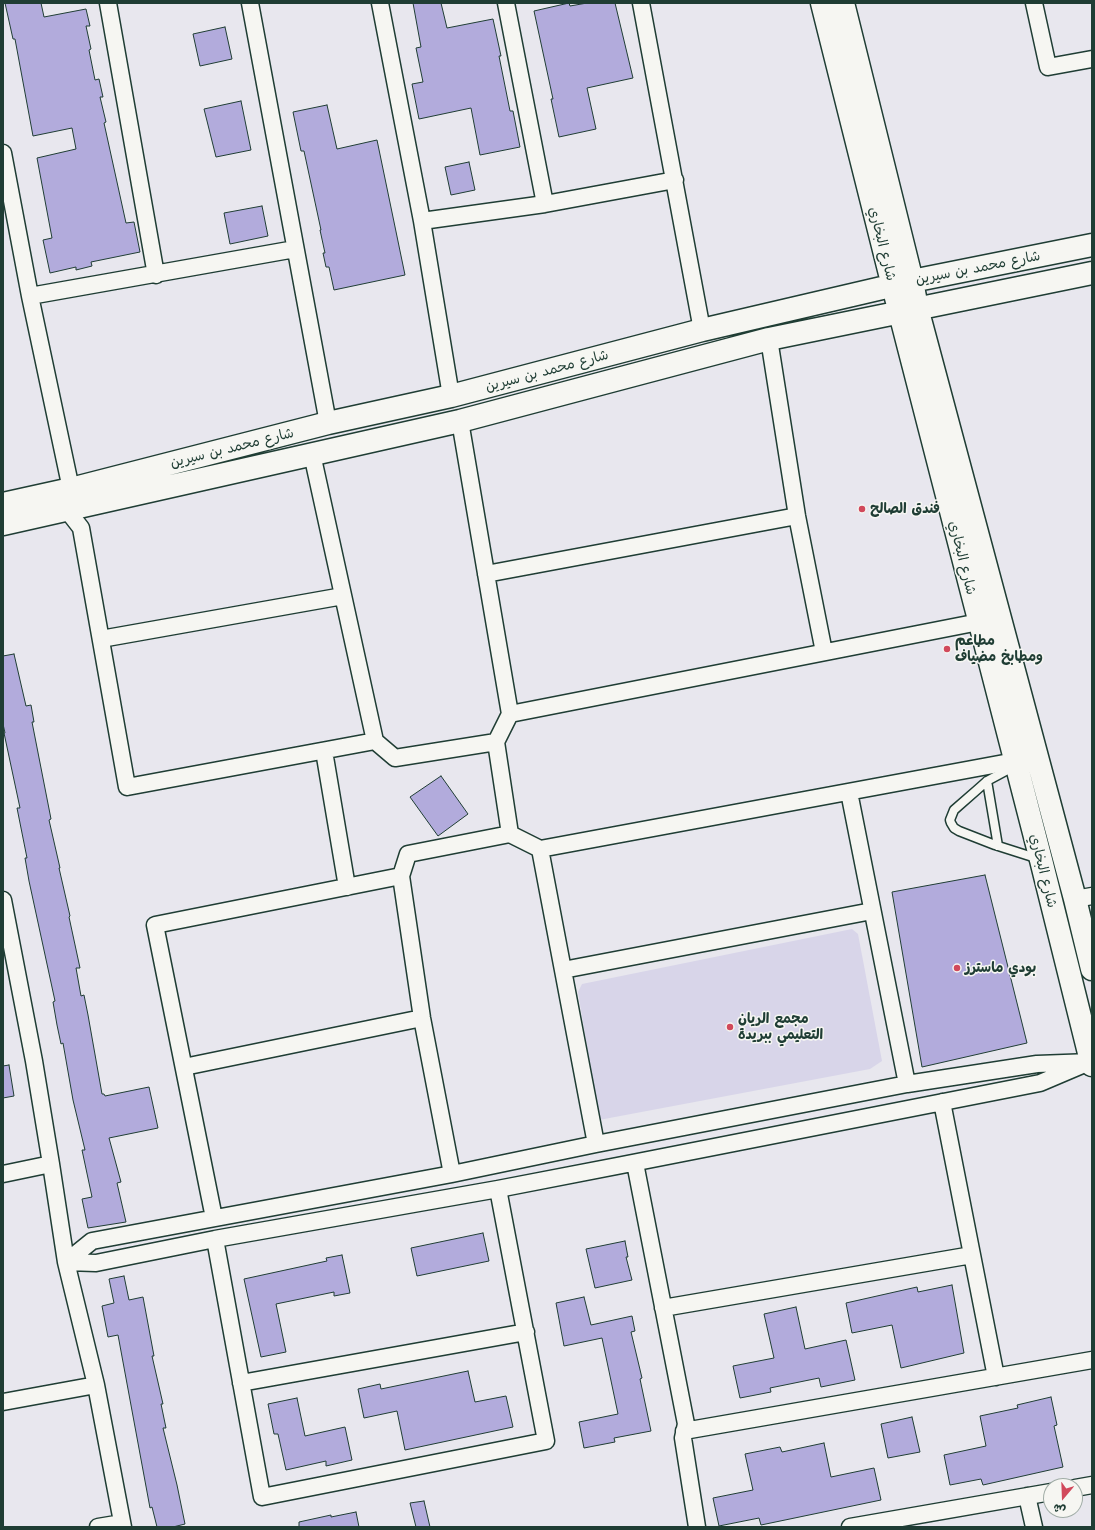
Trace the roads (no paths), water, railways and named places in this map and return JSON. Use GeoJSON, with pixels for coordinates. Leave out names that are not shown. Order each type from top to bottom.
{"type":"FeatureCollection","features":[{"type":"Feature","properties":{"kind":"street"},"geometry":{"type":"LineString","coordinates":[[108,3],[156,275]]}},
{"type":"Feature","properties":{"kind":"street"},"geometry":{"type":"LineString","coordinates":[[380,3],[422,221],[450,396]]}},
{"type":"Feature","properties":{"kind":"street"},"geometry":{"type":"LineString","coordinates":[[506,3],[545,204]]}},
{"type":"Feature","properties":{"kind":"street"},"geometry":{"type":"LineString","coordinates":[[641,3],[702,330]]}},
{"type":"Feature","properties":{"kind":"street","name":"شارع البخاري"},"geometry":{"type":"LineString","coordinates":[[822,3],[902,283]]}},
{"type":"Feature","properties":{"kind":"street","name":"شارع البخاري"},"geometry":{"type":"LineString","coordinates":[[844,3],[902,283],[979,622],[1092,1063]]}},
{"type":"Feature","properties":{"kind":"street"},"geometry":{"type":"LineString","coordinates":[[1034,3],[1048,67],[1092,59]]}},
{"type":"Feature","properties":{"kind":"street"},"geometry":{"type":"LineString","coordinates":[[254,4],[295,249],[328,423]]}},
{"type":"Feature","properties":{"kind":"street"},"geometry":{"type":"LineString","coordinates":[[4,163],[69,499],[81,528],[127,786],[375,741]]}},
{"type":"Feature","properties":{"kind":"street"},"geometry":{"type":"LineString","coordinates":[[422,221],[545,204],[675,180]]}},
{"type":"Feature","properties":{"kind":"street","name":"شارع محمد بن سيرين"},"geometry":{"type":"LineString","coordinates":[[3,524],[69,499],[328,423],[450,396],[702,330],[902,283],[1092,245]]}},
{"type":"Feature","properties":{"kind":"street"},"geometry":{"type":"LineString","coordinates":[[30,296],[156,275],[295,249]]}},
{"type":"Feature","properties":{"kind":"street","name":"شارع محمد بن سيرين"},"geometry":{"type":"LineString","coordinates":[[3,504],[69,499],[312,454],[460,421],[769,339],[1092,273]]}},
{"type":"Feature","properties":{"kind":"street","name":"شارع البخاري"},"geometry":{"type":"LineString","coordinates":[[908,310],[1083,898],[1092,969]]}},
{"type":"Feature","properties":{"kind":"street"},"geometry":{"type":"LineString","coordinates":[[769,339],[797,516],[824,652]]}},
{"type":"Feature","properties":{"kind":"street"},"geometry":{"type":"LineString","coordinates":[[460,421],[510,714],[496,742],[510,834]]}},
{"type":"Feature","properties":{"kind":"street"},"geometry":{"type":"LineString","coordinates":[[312,454],[375,741],[395,758],[496,742]]}},
{"type":"Feature","properties":{"kind":"street"},"geometry":{"type":"LineString","coordinates":[[486,574],[797,516]]}},
{"type":"Feature","properties":{"kind":"street"},"geometry":{"type":"LineString","coordinates":[[101,639],[343,596]]}},
{"type":"Feature","properties":{"kind":"street"},"geometry":{"type":"LineString","coordinates":[[510,714],[979,622]]}},
{"type":"Feature","properties":{"kind":"street"},"geometry":{"type":"LineString","coordinates":[[324,750],[347,886]]}},
{"type":"Feature","properties":{"kind":"street"},"geometry":{"type":"LineString","coordinates":[[452,1174],[422,1018],[402,876],[408,854],[510,834],[540,849],[1015,763]]}},
{"type":"Feature","properties":{"kind":"street"},"geometry":{"type":"LineString","coordinates":[[849,792],[907,1084]]}},
{"type":"Feature","properties":{"kind":"street"},"geometry":{"type":"LineString","coordinates":[[540,849],[596,1144]]}},
{"type":"Feature","properties":{"kind":"street"},"geometry":{"type":"LineString","coordinates":[[214,1218],[155,925],[402,876]]}},
{"type":"Feature","properties":{"kind":"street"},"geometry":{"type":"LineString","coordinates":[[3,900],[34,1061],[66,1262],[96,1385],[123,1525],[98,1527]]}},
{"type":"Feature","properties":{"kind":"street"},"geometry":{"type":"LineString","coordinates":[[564,970],[872,911]]}},
{"type":"Feature","properties":{"kind":"street"},"geometry":{"type":"LineString","coordinates":[[184,1067],[422,1018]]}},
{"type":"Feature","properties":{"kind":"street"},"geometry":{"type":"LineString","coordinates":[[66,1262],[92,1241],[452,1174],[596,1144],[907,1084],[1037,1064],[1092,1063]]}},
{"type":"Feature","properties":{"kind":"street"},"geometry":{"type":"LineString","coordinates":[[66,1262],[96,1263],[215,1239],[635,1163],[1040,1083],[1092,1063]]}},
{"type":"Feature","properties":{"kind":"street"},"geometry":{"type":"LineString","coordinates":[[942,1102],[996,1377]]}},
{"type":"Feature","properties":{"kind":"street"},"geometry":{"type":"LineString","coordinates":[[635,1163],[686,1424],[683,1438],[697,1527]]}},
{"type":"Feature","properties":{"kind":"street"},"geometry":{"type":"LineString","coordinates":[[3,1174],[51,1164]]}},
{"type":"Feature","properties":{"kind":"street"},"geometry":{"type":"LineString","coordinates":[[215,1239],[262,1497],[546,1441],[498,1189]]}},
{"type":"Feature","properties":{"kind":"street"},"geometry":{"type":"LineString","coordinates":[[663,1308],[972,1255]]}},
{"type":"Feature","properties":{"kind":"street"},"geometry":{"type":"LineString","coordinates":[[241,1383],[526,1332]]}},
{"type":"Feature","properties":{"kind":"street"},"geometry":{"type":"LineString","coordinates":[[684,1431],[1092,1360]]}},
{"type":"Feature","properties":{"kind":"street"},"geometry":{"type":"LineString","coordinates":[[3,1402],[96,1385]]}},
{"type":"Feature","properties":{"kind":"street"},"geometry":{"type":"LineString","coordinates":[[850,1527],[1043,1493]]}},
{"type":"Feature","properties":{"kind":"street"},"geometry":{"type":"LineString","coordinates":[[1027,1496],[1034,1527]]}},
{"type":"Feature","properties":{"kind":"lane"},"geometry":{"type":"LineString","coordinates":[[1015,763],[987,782],[954,810],[950,820],[954,828],[959,831],[1041,860]]}},
{"type":"Feature","properties":{"kind":"lane"},"geometry":{"type":"LineString","coordinates":[[987,782],[998,846]]}},
{"type":"Feature","properties":{"kind":"place","name":"فندق الصالح"},"geometry":{"type":"Point","coordinates":[862,509]}},
{"type":"Feature","properties":{"kind":"place","name":"مطاعم ومطابخ مضياف"},"geometry":{"type":"Point","coordinates":[947,649]}},
{"type":"Feature","properties":{"kind":"place","name":"بودي ماسترز"},"geometry":{"type":"Point","coordinates":[957,968]}},
{"type":"Feature","properties":{"kind":"place","name":"مجمع الريان التعليمي ببريدة"},"geometry":{"type":"Point","coordinates":[730,1027]}}]}
